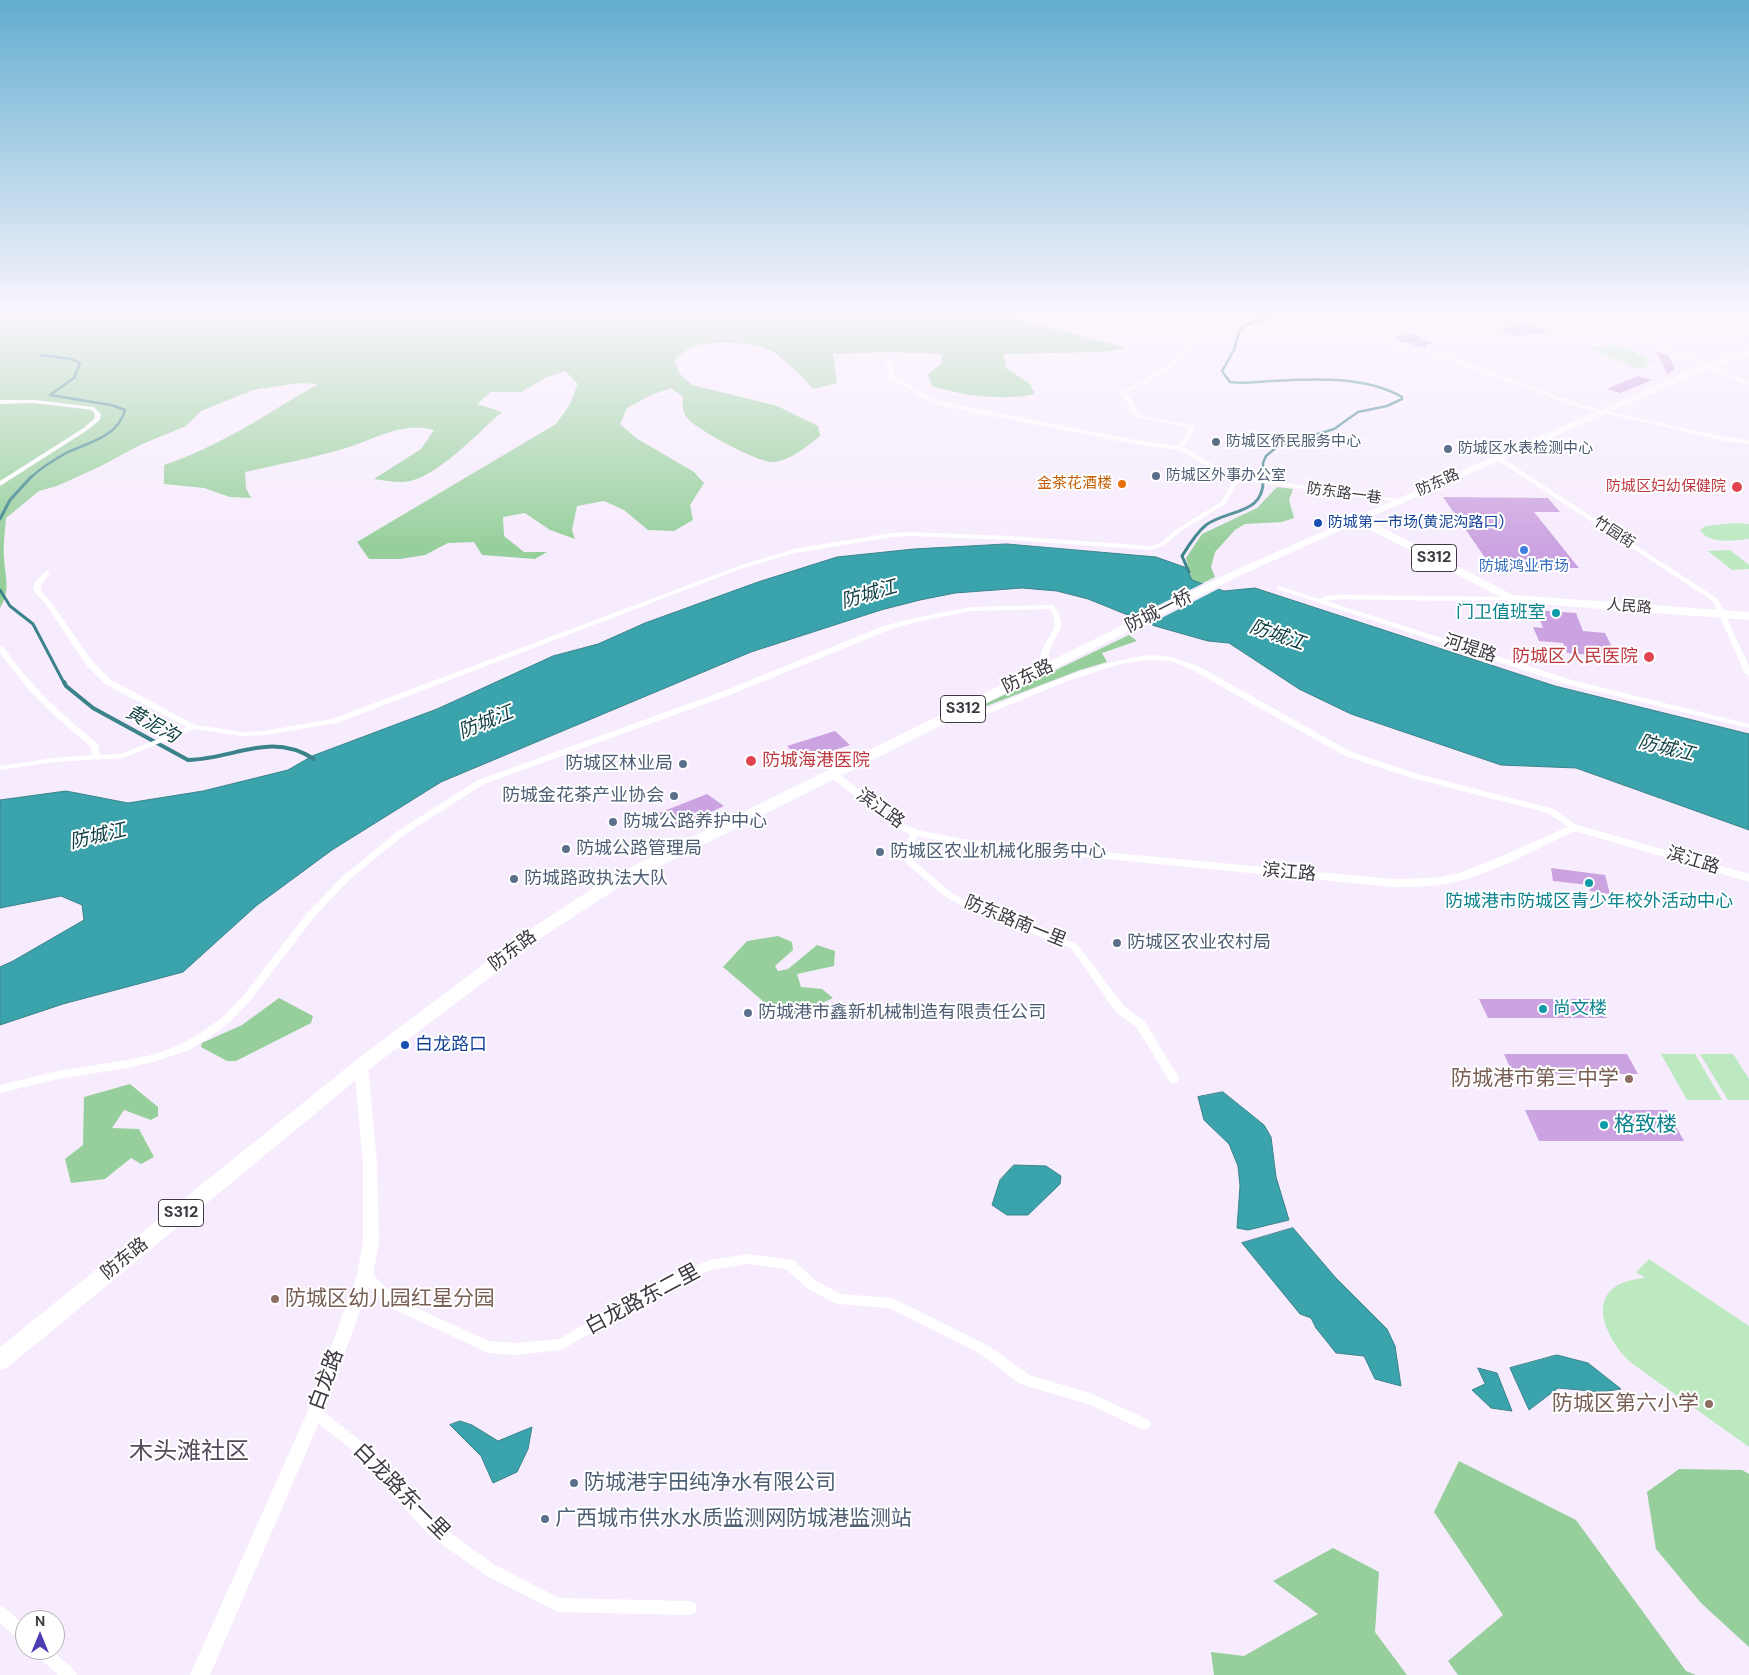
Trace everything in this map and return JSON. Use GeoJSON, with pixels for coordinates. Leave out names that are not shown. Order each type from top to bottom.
{"type":"FeatureCollection","features":[{"type":"Feature","properties":{"kind":"main road","name":"防东路"},"geometry":{"type":"LineString","coordinates":[[1226,579],[1397,501],[1646,393]]}},
{"type":"Feature","properties":{"kind":"main road","name":"人民路"},"geometry":{"type":"LineString","coordinates":[[1357,519],[1510,598],[1749,616]]}},
{"type":"Feature","properties":{"kind":"main road","name":"防城一桥"},"geometry":{"type":"LineString","coordinates":[[1092,646],[1226,579]]}},
{"type":"Feature","properties":{"kind":"main road","name":"防东路"},"geometry":{"type":"LineString","coordinates":[[0,1360],[361,1066],[538,932],[615,882],[1092,646]]}},
{"type":"Feature","properties":{"kind":"street"},"geometry":{"type":"LineString","coordinates":[[46,573],[37,584],[36,590],[48,602],[90,664],[108,682],[192,727],[243,734],[257,733],[334,720],[748,564],[814,546],[908,534],[1020,538],[1136,548],[1161,546],[1179,530],[1222,503],[1237,478],[1224,474],[1181,448],[1135,442],[1032,422],[930,400],[919,393]]}},
{"type":"Feature","properties":{"kind":"street"},"geometry":{"type":"LineString","coordinates":[[1123,393],[1132,405],[1132,411],[1140,417],[1190,426],[1191,430],[1181,448]]}},
{"type":"Feature","properties":{"kind":"street"},"geometry":{"type":"LineString","coordinates":[[1545,393],[1603,412],[1725,439],[1749,442]]}},
{"type":"Feature","properties":{"kind":"street"},"geometry":{"type":"LineString","coordinates":[[0,402],[28,401],[94,408],[98,414],[97,420],[84,430],[0,484]]}},
{"type":"Feature","properties":{"kind":"street","name":"竹园街"},"geometry":{"type":"LineString","coordinates":[[1498,458],[1716,600],[1723,615]]}},
{"type":"Feature","properties":{"kind":"street","name":"防东路一巷"},"geometry":{"type":"LineString","coordinates":[[1237,478],[1397,501]]}},
{"type":"Feature","properties":{"kind":"street","name":"河堤路"},"geometry":{"type":"LineString","coordinates":[[1279,588],[1569,682],[1749,726]]}},
{"type":"Feature","properties":{"kind":"street","name":"人民路"},"geometry":{"type":"LineString","coordinates":[[1320,600],[1341,597],[1510,598]]}},
{"type":"Feature","properties":{"kind":"street"},"geometry":{"type":"LineString","coordinates":[[0,1089],[66,1073],[154,1058],[184,1048],[211,1032],[233,1014],[328,895],[357,868],[446,803],[482,782],[727,693],[886,628],[915,620],[970,609],[1052,607],[1060,619],[1059,627],[1045,654],[1046,668]]}},
{"type":"Feature","properties":{"kind":"street"},"geometry":{"type":"LineString","coordinates":[[1723,615],[1749,674]]}},
{"type":"Feature","properties":{"kind":"street"},"geometry":{"type":"LineString","coordinates":[[0,648],[16,672],[57,716],[95,746],[96,757]]}},
{"type":"Feature","properties":{"kind":"street"},"geometry":{"type":"LineString","coordinates":[[946,718],[959,722],[1094,669],[1139,659],[1172,659],[1197,669],[1348,754],[1415,776],[1551,811],[1574,827]]}},
{"type":"Feature","properties":{"kind":"street"},"geometry":{"type":"LineString","coordinates":[[0,768],[54,760],[124,756],[192,727]]}},
{"type":"Feature","properties":{"kind":"street","name":"滨江路"},"geometry":{"type":"LineString","coordinates":[[834,774],[889,819],[916,833],[963,842],[1393,883],[1418,883],[1445,880],[1469,874],[1574,827],[1749,878]]}},
{"type":"Feature","properties":{"kind":"street","name":"防东路南一里"},"geometry":{"type":"LineString","coordinates":[[916,833],[907,852],[909,861],[946,893],[975,910],[1074,946],[1120,1009],[1141,1025],[1174,1079]]}},
{"type":"Feature","properties":{"kind":"street","name":"白龙路"},"geometry":{"type":"LineString","coordinates":[[200,1675],[316,1413],[364,1275],[371,1242],[370,1163],[361,1066]]}},
{"type":"Feature","properties":{"kind":"street","name":"白龙路东二里"},"geometry":{"type":"LineString","coordinates":[[364,1275],[395,1304],[488,1348],[516,1349],[561,1344],[673,1280],[710,1265],[746,1259],[789,1264],[812,1285],[839,1299],[890,1303],[985,1350],[1025,1380],[1090,1398],[1144,1424]]}},
{"type":"Feature","properties":{"kind":"street","name":"白龙路东一里"},"geometry":{"type":"LineString","coordinates":[[316,1413],[358,1447],[434,1529],[490,1570],[558,1605],[690,1608]]}},
{"type":"Feature","properties":{"kind":"street"},"geometry":{"type":"LineString","coordinates":[[0,1614],[15,1627]]}},
{"type":"Feature","properties":{"kind":"street"},"geometry":{"type":"LineString","coordinates":[[52,1660],[69,1675]]}},
{"type":"Feature","properties":{"kind":"green space"},"geometry":{"type":"Polygon","coordinates":[[[0,393],[245,393],[201,411],[186,426],[140,445],[101,466],[57,486],[39,491],[6,518],[4,553],[6,589],[0,608],[0,393]]]}},
{"type":"Feature","properties":{"kind":"green space"},"geometry":{"type":"Polygon","coordinates":[[[303,393],[490,393],[477,404],[502,412],[441,466],[414,480],[398,482],[374,479],[421,449],[434,430],[410,428],[398,430],[327,453],[245,472],[246,488],[251,498],[230,497],[204,488],[164,484],[164,465],[204,449],[262,418],[303,393]]]}},
{"type":"Feature","properties":{"kind":"green space"},"geometry":{"type":"Polygon","coordinates":[[[574,393],[656,393],[627,408],[620,424],[636,438],[694,472],[704,483],[690,505],[693,520],[674,531],[648,530],[624,510],[604,501],[577,506],[572,530],[575,539],[550,530],[525,513],[503,517],[504,536],[524,552],[547,552],[535,559],[482,555],[474,542],[448,543],[425,555],[400,559],[369,559],[357,542],[556,424],[569,406],[574,393]]]}},
{"type":"Feature","properties":{"kind":"green space"},"geometry":{"type":"Polygon","coordinates":[[[678,393],[725,393],[777,406],[818,426],[820,436],[785,459],[773,462],[765,461],[729,445],[694,424],[685,414],[683,397],[678,393]]]}},
{"type":"Feature","properties":{"kind":"green space"},"geometry":{"type":"Polygon","coordinates":[[[962,393],[1035,394],[1009,397],[962,393]]]}},
{"type":"Feature","properties":{"kind":"green space"},"geometry":{"type":"Polygon","coordinates":[[[1277,487],[1293,489],[1289,500],[1294,518],[1282,522],[1245,524],[1235,530],[1215,552],[1211,567],[1215,577],[1203,583],[1192,580],[1186,558],[1202,534],[1257,508],[1277,487]]]}},
{"type":"Feature","properties":{"kind":"green space"},"geometry":{"type":"Polygon","coordinates":[[[1736,523],[1749,524],[1749,539],[1716,540],[1704,535],[1700,530],[1706,526],[1736,523]]]}},
{"type":"Feature","properties":{"kind":"green space"},"geometry":{"type":"Polygon","coordinates":[[[1730,550],[1749,565],[1749,569],[1732,570],[1708,551],[1730,550]]]}},
{"type":"Feature","properties":{"kind":"green space"},"geometry":{"type":"Polygon","coordinates":[[[1129,635],[1137,641],[1102,653],[1107,662],[1080,670],[984,707],[983,705],[1129,635]]]}},
{"type":"Feature","properties":{"kind":"green space"},"geometry":{"type":"Polygon","coordinates":[[[778,936],[792,942],[793,950],[775,966],[778,971],[788,969],[817,945],[835,951],[834,966],[797,974],[801,987],[822,989],[833,998],[785,1020],[723,967],[747,941],[778,936]]]}},
{"type":"Feature","properties":{"kind":"green space"},"geometry":{"type":"Polygon","coordinates":[[[279,998],[313,1016],[311,1023],[236,1061],[227,1061],[201,1047],[202,1043],[242,1025],[279,998]]]}},
{"type":"Feature","properties":{"kind":"green space"},"geometry":{"type":"Polygon","coordinates":[[[1661,1054],[1695,1054],[1722,1100],[1687,1100],[1661,1054]]]}},
{"type":"Feature","properties":{"kind":"green space"},"geometry":{"type":"Polygon","coordinates":[[[1700,1054],[1733,1054],[1749,1079],[1749,1100],[1728,1100],[1700,1054]]]}},
{"type":"Feature","properties":{"kind":"green space"},"geometry":{"type":"Polygon","coordinates":[[[130,1084],[158,1107],[158,1116],[151,1120],[124,1110],[112,1128],[139,1129],[154,1157],[141,1164],[131,1158],[105,1179],[71,1183],[65,1159],[83,1145],[84,1097],[130,1084]]]}},
{"type":"Feature","properties":{"kind":"green space","name":"防城区第六小学"},"geometry":{"type":"Polygon","coordinates":[[[1649,1259],[1749,1326],[1749,1447],[1630,1362],[1619,1350],[1611,1336],[1605,1323],[1603,1310],[1605,1299],[1613,1289],[1626,1282],[1645,1278],[1636,1272],[1649,1259]]]}},
{"type":"Feature","properties":{"kind":"green space"},"geometry":{"type":"Polygon","coordinates":[[[1459,1461],[1576,1520],[1686,1671],[1696,1675],[1458,1675],[1448,1661],[1503,1615],[1434,1512],[1459,1461]]]}},
{"type":"Feature","properties":{"kind":"green space"},"geometry":{"type":"Polygon","coordinates":[[[1679,1469],[1742,1470],[1749,1474],[1749,1647],[1701,1603],[1656,1549],[1647,1492],[1679,1469]]]}},
{"type":"Feature","properties":{"kind":"green space"},"geometry":{"type":"Polygon","coordinates":[[[1333,1548],[1379,1572],[1375,1632],[1407,1675],[1214,1675],[1211,1652],[1244,1656],[1318,1614],[1273,1581],[1333,1548]]]}},
{"type":"Feature","properties":{"kind":"water","name":"防城江"},"geometry":{"type":"Polygon","coordinates":[[[1007,544],[1156,557],[1187,568],[1192,580],[1224,591],[1255,588],[1555,686],[1749,734],[1749,830],[1576,768],[1501,765],[1351,714],[1299,689],[1229,643],[1208,641],[1155,626],[1088,599],[1057,591],[1022,588],[955,593],[881,610],[751,652],[441,782],[332,850],[256,906],[183,972],[63,1004],[0,1025],[0,967],[84,920],[82,905],[61,896],[0,908],[0,800],[66,791],[128,803],[203,791],[288,770],[312,756],[437,709],[553,656],[598,644],[645,623],[758,582],[837,557],[914,549],[1007,544]]]}},
{"type":"Feature","properties":{"kind":"water"},"geometry":{"type":"Polygon","coordinates":[[[1223,1092],[1264,1125],[1271,1137],[1276,1177],[1289,1220],[1248,1230],[1237,1228],[1240,1186],[1238,1166],[1229,1144],[1204,1120],[1198,1097],[1223,1092]]]}},
{"type":"Feature","properties":{"kind":"water"},"geometry":{"type":"Polygon","coordinates":[[[1014,1165],[1046,1166],[1061,1176],[1060,1184],[1028,1215],[1007,1215],[992,1205],[1000,1180],[1014,1165]]]}},
{"type":"Feature","properties":{"kind":"water"},"geometry":{"type":"Polygon","coordinates":[[[1293,1228],[1335,1277],[1387,1329],[1395,1346],[1401,1386],[1375,1379],[1364,1356],[1336,1353],[1316,1328],[1311,1318],[1300,1314],[1242,1243],[1293,1228]]]}},
{"type":"Feature","properties":{"kind":"water"},"geometry":{"type":"Polygon","coordinates":[[[1557,1355],[1588,1363],[1621,1389],[1602,1392],[1558,1388],[1529,1410],[1510,1368],[1557,1355]]]}},
{"type":"Feature","properties":{"kind":"water"},"geometry":{"type":"Polygon","coordinates":[[[1478,1368],[1497,1373],[1512,1411],[1491,1408],[1472,1390],[1485,1384],[1478,1368]]]}},
{"type":"Feature","properties":{"kind":"water"},"geometry":{"type":"Polygon","coordinates":[[[460,1421],[472,1425],[498,1441],[532,1427],[528,1449],[517,1472],[493,1483],[481,1456],[450,1425],[460,1421]]]}},
{"type":"Feature","properties":{"kind":"pier"},"geometry":{"type":"Polygon","coordinates":[[[1206,582],[1222,587],[1146,626],[1130,619],[1206,582]]]}},
{"type":"Feature","properties":{"kind":"building"},"geometry":{"type":"Polygon","coordinates":[[[1443,497],[1548,498],[1560,512],[1534,512],[1579,568],[1502,568],[1488,562],[1443,497]]]}},
{"type":"Feature","properties":{"kind":"building"},"geometry":{"type":"Polygon","coordinates":[[[1536,610],[1576,613],[1583,631],[1605,633],[1612,647],[1602,647],[1606,656],[1567,653],[1563,643],[1539,641],[1533,627],[1543,628],[1536,610]]]}},
{"type":"Feature","properties":{"kind":"building"},"geometry":{"type":"Polygon","coordinates":[[[835,731],[850,745],[802,761],[787,746],[835,731]]]}},
{"type":"Feature","properties":{"kind":"building"},"geometry":{"type":"Polygon","coordinates":[[[707,794],[724,806],[674,829],[654,815],[707,794]]]}},
{"type":"Feature","properties":{"kind":"building","name":"防城港市防城区青少年校外活动中心"},"geometry":{"type":"Polygon","coordinates":[[[1551,868],[1605,875],[1610,894],[1590,891],[1589,885],[1553,881],[1551,868]]]}},
{"type":"Feature","properties":{"kind":"building","name":"尚文楼"},"geometry":{"type":"Polygon","coordinates":[[[1479,999],[1597,999],[1607,1018],[1488,1018],[1479,999]]]}},
{"type":"Feature","properties":{"kind":"building"},"geometry":{"type":"Polygon","coordinates":[[[1504,1054],[1627,1054],[1638,1074],[1513,1074],[1504,1054]]]}},
{"type":"Feature","properties":{"kind":"building","name":"格致楼"},"geometry":{"type":"Polygon","coordinates":[[[1525,1110],[1667,1110],[1684,1141],[1539,1141],[1525,1110]]]}},
{"type":"Feature","properties":{"kind":"waterway","name":"黄泥沟"},"geometry":{"type":"LineString","coordinates":[[30,478],[43,467],[68,452],[110,432],[121,419],[125,410],[111,405],[50,395],[53,393]]}},
{"type":"Feature","properties":{"kind":"waterway"},"geometry":{"type":"LineString","coordinates":[[1263,477],[1263,463],[1266,456],[1278,446],[1334,429],[1358,412],[1387,406],[1402,399],[1402,397],[1394,393]]}},
{"type":"Feature","properties":{"kind":"waterway"},"geometry":{"type":"LineString","coordinates":[[1189,572],[1182,556],[1196,535],[1202,528],[1215,520],[1252,505],[1262,489],[1263,477]]}},
{"type":"Feature","properties":{"kind":"waterway","name":"黄泥沟"},"geometry":{"type":"LineString","coordinates":[[0,519],[10,500],[30,478]]}},
{"type":"Feature","properties":{"kind":"waterway","name":"黄泥沟"},"geometry":{"type":"LineString","coordinates":[[0,590],[10,606],[33,624],[64,683]]}},
{"type":"Feature","properties":{"kind":"waterway","name":"黄泥沟"},"geometry":{"type":"LineString","coordinates":[[64,682],[66,686],[93,708],[188,760],[205,759],[267,747],[282,747],[298,751],[314,759]]}},
{"type":"Feature","properties":{"kind":"place","name":"防城区侨民服务中心"},"geometry":{"type":"Point","coordinates":[1216,442]}},
{"type":"Feature","properties":{"kind":"place","name":"防城区水表检测中心"},"geometry":{"type":"Point","coordinates":[1448,449]}},
{"type":"Feature","properties":{"kind":"place","name":"防城区外事办公室"},"geometry":{"type":"Point","coordinates":[1156,476]}},
{"type":"Feature","properties":{"kind":"place","name":"金茶花酒楼"},"geometry":{"type":"Point","coordinates":[1122,484]}},
{"type":"Feature","properties":{"kind":"place","name":"防城区妇幼保健院"},"geometry":{"type":"Point","coordinates":[1737,487]}},
{"type":"Feature","properties":{"kind":"place","name":"防城第一市场(黄泥沟路口)"},"geometry":{"type":"Point","coordinates":[1318,523]}},
{"type":"Feature","properties":{"kind":"place","name":"防城鸿业市场"},"geometry":{"type":"Point","coordinates":[1524,550]}},
{"type":"Feature","properties":{"kind":"place","name":"门卫值班室"},"geometry":{"type":"Point","coordinates":[1556,613]}},
{"type":"Feature","properties":{"kind":"place","name":"防城区人民医院"},"geometry":{"type":"Point","coordinates":[1649,657]}},
{"type":"Feature","properties":{"kind":"place","name":"防城海港医院"},"geometry":{"type":"Point","coordinates":[751,761]}},
{"type":"Feature","properties":{"kind":"place","name":"防城区林业局"},"geometry":{"type":"Point","coordinates":[683,764]}},
{"type":"Feature","properties":{"kind":"place","name":"防城金花茶产业协会"},"geometry":{"type":"Point","coordinates":[674,796]}},
{"type":"Feature","properties":{"kind":"place","name":"防城公路养护中心"},"geometry":{"type":"Point","coordinates":[613,822]}},
{"type":"Feature","properties":{"kind":"place","name":"防城公路管理局"},"geometry":{"type":"Point","coordinates":[566,849]}},
{"type":"Feature","properties":{"kind":"place","name":"防城区农业机械化服务中心"},"geometry":{"type":"Point","coordinates":[880,852]}},
{"type":"Feature","properties":{"kind":"place","name":"防城路政执法大队"},"geometry":{"type":"Point","coordinates":[514,879]}},
{"type":"Feature","properties":{"kind":"place","name":"防城港市防城区青少年校外活动中心"},"geometry":{"type":"Point","coordinates":[1589,883]}},
{"type":"Feature","properties":{"kind":"place","name":"防城区农业农村局"},"geometry":{"type":"Point","coordinates":[1117,943]}},
{"type":"Feature","properties":{"kind":"place","name":"尚文楼"},"geometry":{"type":"Point","coordinates":[1543,1009]}},
{"type":"Feature","properties":{"kind":"place","name":"防城港市鑫新机械制造有限责任公司"},"geometry":{"type":"Point","coordinates":[748,1013]}},
{"type":"Feature","properties":{"kind":"place","name":"白龙路口"},"geometry":{"type":"Point","coordinates":[405,1045]}},
{"type":"Feature","properties":{"kind":"place","name":"防城港市第三中学"},"geometry":{"type":"Point","coordinates":[1629,1079]}},
{"type":"Feature","properties":{"kind":"place","name":"格致楼"},"geometry":{"type":"Point","coordinates":[1604,1125]}},
{"type":"Feature","properties":{"kind":"place","name":"防城区幼儿园红星分园"},"geometry":{"type":"Point","coordinates":[275,1299]}},
{"type":"Feature","properties":{"kind":"place","name":"防城区第六小学"},"geometry":{"type":"Point","coordinates":[1709,1404]}},
{"type":"Feature","properties":{"kind":"place","name":"防城港宇田纯净水有限公司"},"geometry":{"type":"Point","coordinates":[574,1483]}},
{"type":"Feature","properties":{"kind":"place","name":"广西城市供水水质监测网防城港监测站"},"geometry":{"type":"Point","coordinates":[545,1519]}},
{"type":"Feature","properties":{"kind":"district","name":"木头滩社区"},"geometry":{"type":"Point","coordinates":[189,1453]}}]}
